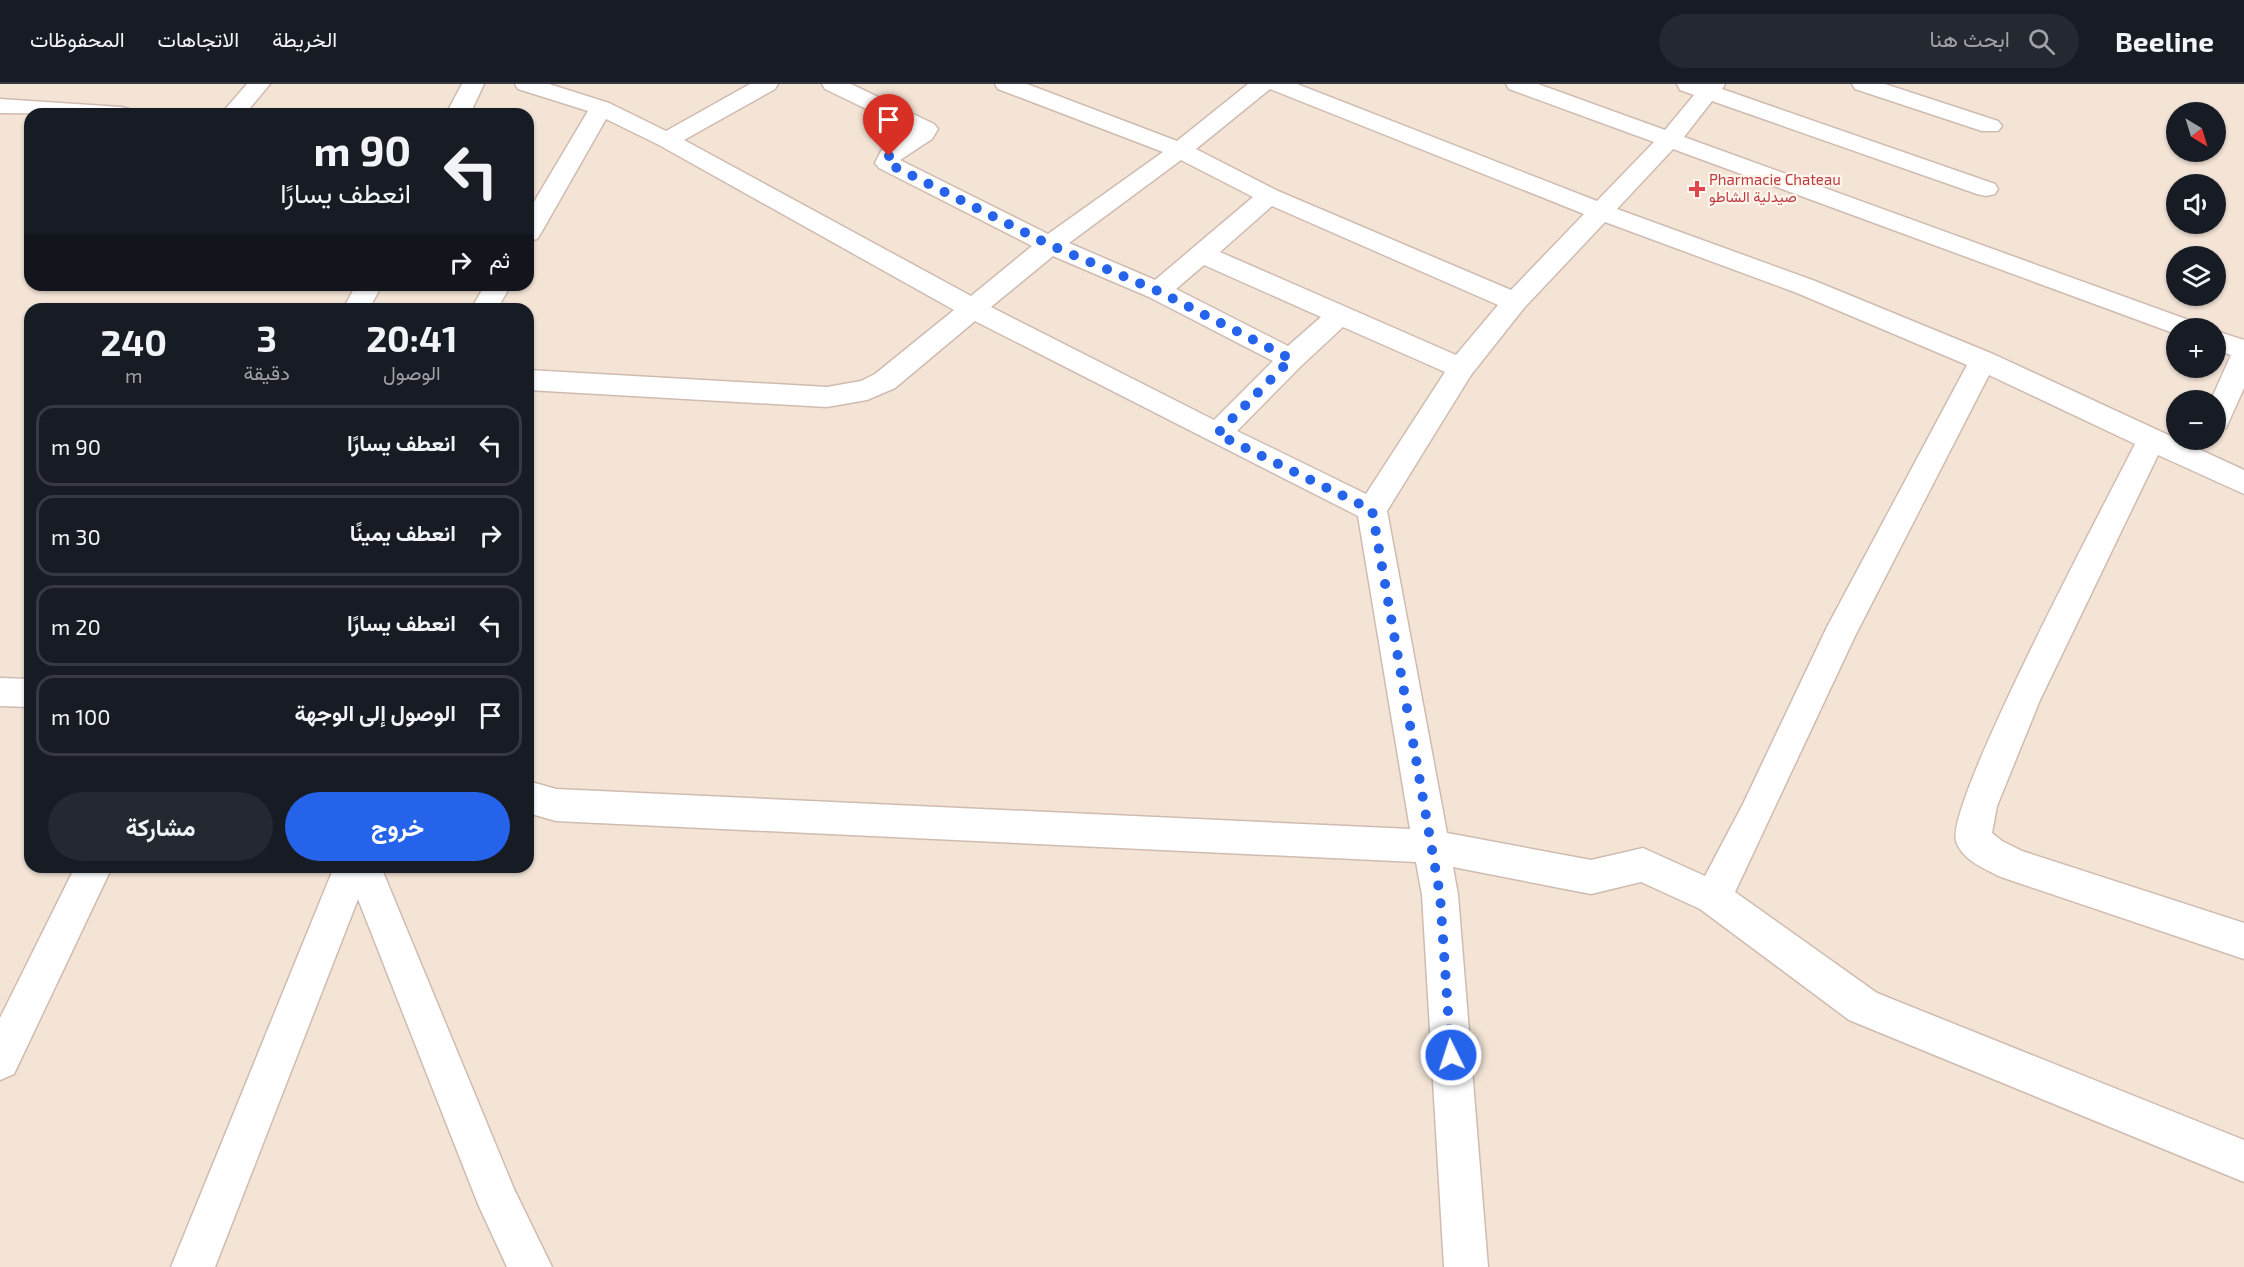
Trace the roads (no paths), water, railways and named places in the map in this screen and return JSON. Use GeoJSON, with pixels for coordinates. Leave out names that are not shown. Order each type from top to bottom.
{"type":"FeatureCollection","features":[{"type":"Feature","properties":{"kind":"street"},"geometry":{"type":"LineString","coordinates":[[238,108],[259,84]]}},
{"type":"Feature","properties":{"kind":"street"},"geometry":{"type":"LineString","coordinates":[[461,108],[474,84]]}},
{"type":"Feature","properties":{"kind":"street"},"geometry":{"type":"LineString","coordinates":[[526,84],[601,108],[668,140],[973,309],[1217,434],[1372,510]]}},
{"type":"Feature","properties":{"kind":"street"},"geometry":{"type":"LineString","coordinates":[[668,140],[767,84]]}},
{"type":"Feature","properties":{"kind":"street"},"geometry":{"type":"LineString","coordinates":[[833,84],[926,129],[924,134],[889,156],[886,159],[887,163],[1050,245],[1158,291],[1291,359]]}},
{"type":"Feature","properties":{"kind":"street"},"geometry":{"type":"LineString","coordinates":[[1006,84],[1180,150],[1269,196],[1515,302]]}},
{"type":"Feature","properties":{"kind":"street"},"geometry":{"type":"LineString","coordinates":[[534,380],[827,397],[867,390],[885,381],[1050,245],[1180,150],[1262,84]]}},
{"type":"Feature","properties":{"kind":"street"},"geometry":{"type":"LineString","coordinates":[[1277,84],[1600,212],[1806,287],[1983,361],[2152,438],[2166,441]]}},
{"type":"Feature","properties":{"kind":"street"},"geometry":{"type":"LineString","coordinates":[[1517,84],[2166,321]]}},
{"type":"Feature","properties":{"kind":"street"},"geometry":{"type":"LineString","coordinates":[[1863,84],[1990,126]]}},
{"type":"Feature","properties":{"kind":"street"},"geometry":{"type":"LineString","coordinates":[[1467,1267],[1440,895],[1372,510],[1461,368],[1515,302],[1670,140],[1703,87],[1986,189]]}},
{"type":"Feature","properties":{"kind":"street"},"geometry":{"type":"LineString","coordinates":[[0,106],[41,108],[58,92]]}},
{"type":"Feature","properties":{"kind":"street"},"geometry":{"type":"LineString","coordinates":[[534,223],[601,108]]}},
{"type":"Feature","properties":{"kind":"street"},"geometry":{"type":"LineString","coordinates":[[1158,291],[1269,196]]}},
{"type":"Feature","properties":{"kind":"street"},"geometry":{"type":"LineString","coordinates":[[1200,253],[1461,368]]}},
{"type":"Feature","properties":{"kind":"street"},"geometry":{"type":"LineString","coordinates":[[1217,434],[1291,359],[1340,315]]}},
{"type":"Feature","properties":{"kind":"street"},"geometry":{"type":"LineString","coordinates":[[2226,343],[2244,350]]}},
{"type":"Feature","properties":{"kind":"street"},"geometry":{"type":"LineString","coordinates":[[2226,398],[2244,356]]}},
{"type":"Feature","properties":{"kind":"street"},"geometry":{"type":"LineString","coordinates":[[1713,897],[1744,843],[1795,726],[1854,604],[1983,361]]}},
{"type":"Feature","properties":{"kind":"street"},"geometry":{"type":"LineString","coordinates":[[2152,438],[2023,700],[1979,806],[1973,839],[1989,853],[2014,865],[2244,941]]}},
{"type":"Feature","properties":{"kind":"street"},"geometry":{"type":"LineString","coordinates":[[2203,450],[2244,483]]}},
{"type":"Feature","properties":{"kind":"street"},"geometry":{"type":"LineString","coordinates":[[0,692],[24,693]]}},
{"type":"Feature","properties":{"kind":"street"},"geometry":{"type":"LineString","coordinates":[[534,799],[556,805],[1431,846],[1590,877],[1643,865],[1713,897],[1863,1007],[2244,1161]]}},
{"type":"Feature","properties":{"kind":"street"},"geometry":{"type":"LineString","coordinates":[[0,1060],[91,873]]}},
{"type":"Feature","properties":{"kind":"street"},"geometry":{"type":"LineString","coordinates":[[193,1267],[350,873]]}},
{"type":"Feature","properties":{"kind":"street"},"geometry":{"type":"LineString","coordinates":[[365,873],[499,1204],[530,1267]]}},
{"type":"Feature","properties":{"kind":"place","name":"Pharmacie Chateau صيدلية الشاطو"},"geometry":{"type":"Point","coordinates":[1697,189]}}]}
